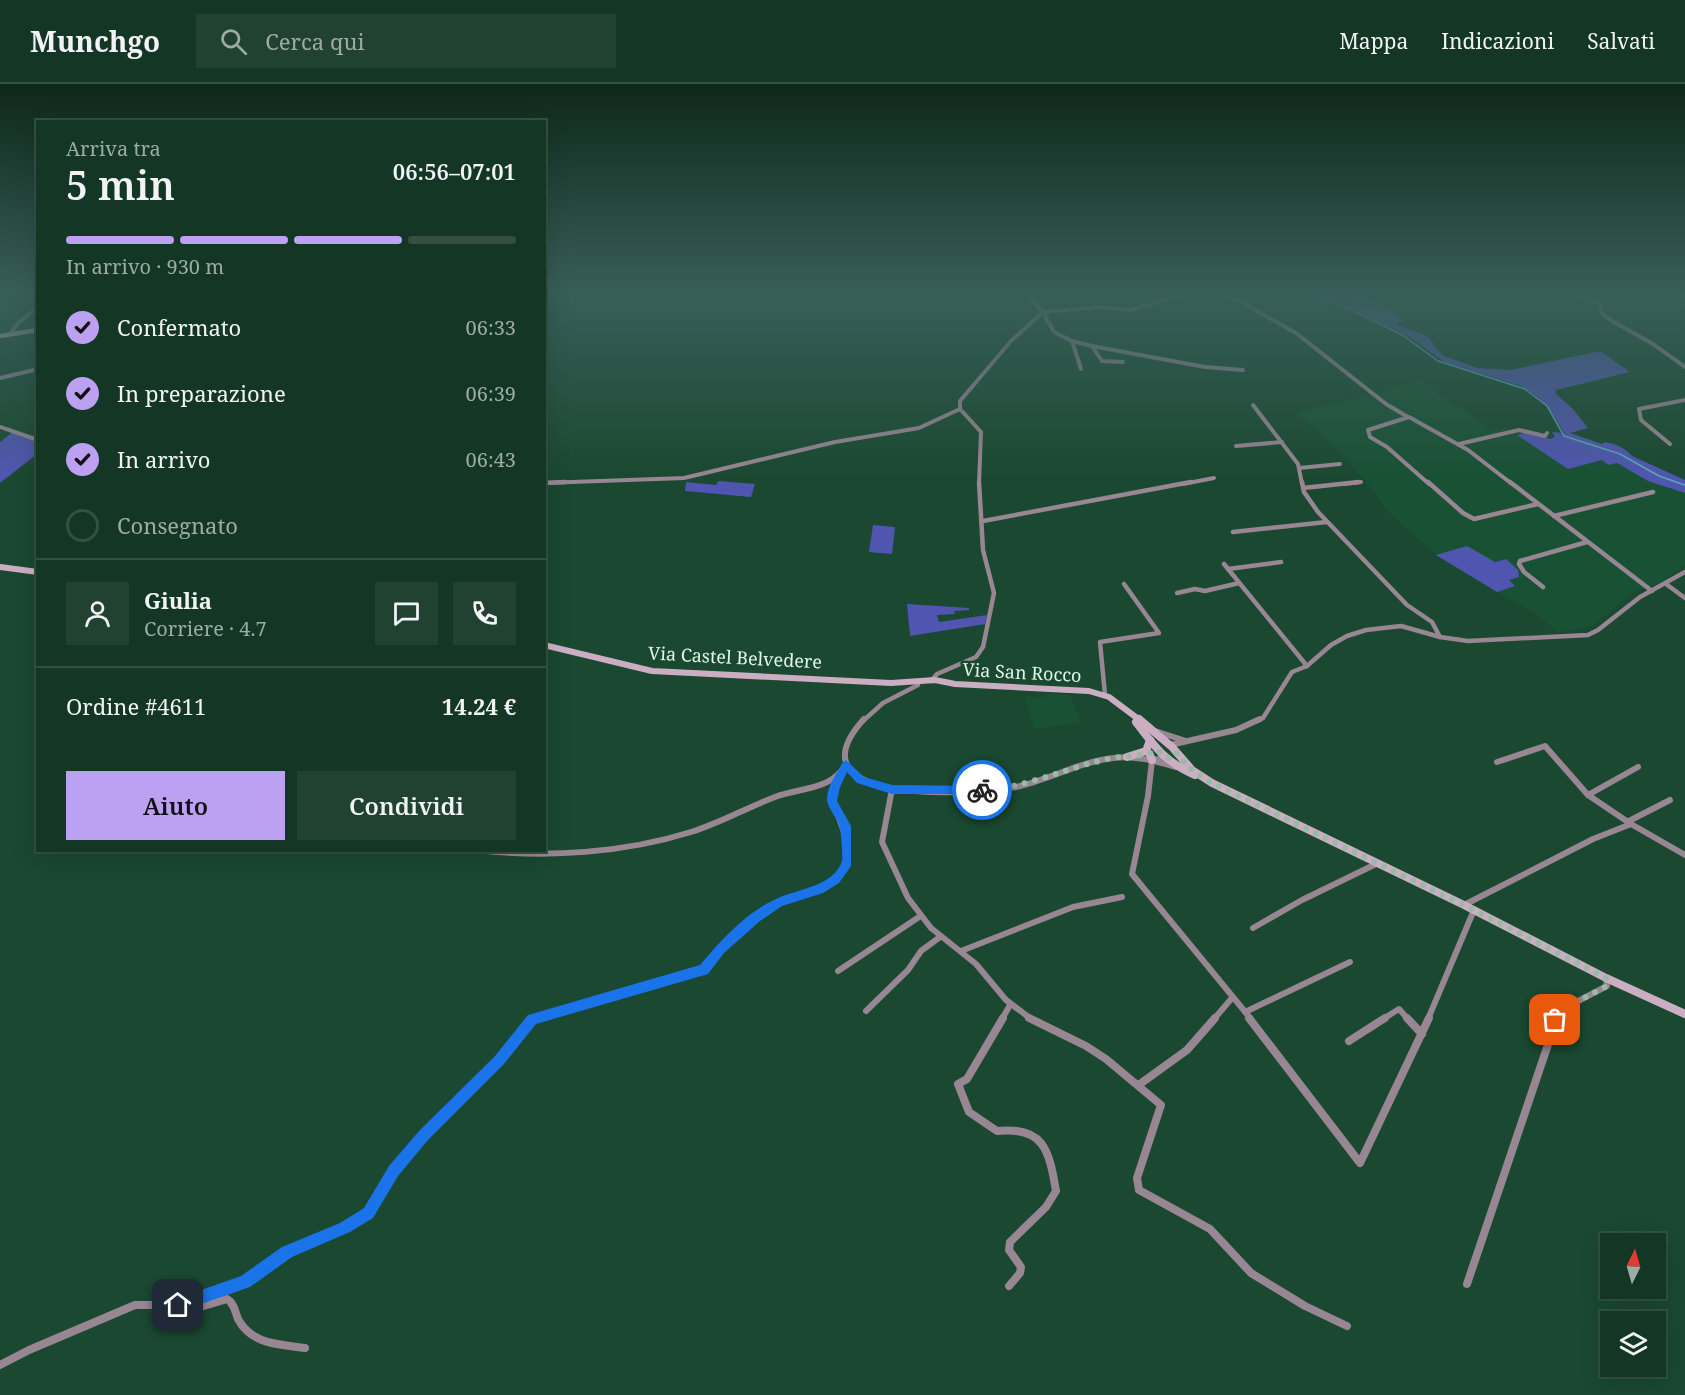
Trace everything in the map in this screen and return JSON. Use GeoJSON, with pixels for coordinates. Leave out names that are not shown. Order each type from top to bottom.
{"type":"FeatureCollection","features":[{"type":"Feature","properties":{"kind":"street"},"geometry":{"type":"LineString","coordinates":[[937,684],[937,674],[976,657],[983,647],[994,593],[983,550],[979,480],[981,432],[960,409],[960,401],[998,356]]}},
{"type":"Feature","properties":{"kind":"street"},"geometry":{"type":"LineString","coordinates":[[1077,356],[1081,369]]}},
{"type":"Feature","properties":{"kind":"street"},"geometry":{"type":"LineString","coordinates":[[1099,356],[1102,361],[1123,362]]}},
{"type":"Feature","properties":{"kind":"street"},"geometry":{"type":"LineString","coordinates":[[1153,356],[1195,367],[1244,370]]}},
{"type":"Feature","properties":{"kind":"street"},"geometry":{"type":"LineString","coordinates":[[1325,356],[1386,404],[1458,444],[1652,591]]}},
{"type":"Feature","properties":{"kind":"street"},"geometry":{"type":"LineString","coordinates":[[1670,356],[1685,367]]}},
{"type":"Feature","properties":{"kind":"street"},"geometry":{"type":"LineString","coordinates":[[0,378],[36,369]]}},
{"type":"Feature","properties":{"kind":"street"},"geometry":{"type":"LineString","coordinates":[[1671,444],[1641,420],[1640,409],[1685,400]]}},
{"type":"Feature","properties":{"kind":"street"},"geometry":{"type":"LineString","coordinates":[[1252,405],[1282,442],[1299,468],[1307,497],[1327,522],[1407,605],[1432,622],[1440,637]]}},
{"type":"Feature","properties":{"kind":"street"},"geometry":{"type":"LineString","coordinates":[[546,483],[684,478],[835,442],[919,428],[960,409]]}},
{"type":"Feature","properties":{"kind":"street"},"geometry":{"type":"LineString","coordinates":[[1409,417],[1371,428],[1368,433],[1374,441],[1387,447],[1468,516],[1479,519],[1538,504]]}},
{"type":"Feature","properties":{"kind":"street"},"geometry":{"type":"LineString","coordinates":[[0,427],[36,439]]}},
{"type":"Feature","properties":{"kind":"street"},"geometry":{"type":"LineString","coordinates":[[1458,444],[1519,430],[1545,436],[1548,435],[1547,433]]}},
{"type":"Feature","properties":{"kind":"street"},"geometry":{"type":"LineString","coordinates":[[1236,446],[1282,442]]}},
{"type":"Feature","properties":{"kind":"street"},"geometry":{"type":"LineString","coordinates":[[1299,468],[1340,464]]}},
{"type":"Feature","properties":{"kind":"street"},"geometry":{"type":"LineString","coordinates":[[983,521],[1214,478]]}},
{"type":"Feature","properties":{"kind":"street"},"geometry":{"type":"LineString","coordinates":[[1303,488],[1361,482]]}},
{"type":"Feature","properties":{"kind":"street"},"geometry":{"type":"LineString","coordinates":[[1554,516],[1653,492]]}},
{"type":"Feature","properties":{"kind":"street"},"geometry":{"type":"LineString","coordinates":[[1233,532],[1327,522]]}},
{"type":"Feature","properties":{"kind":"street"},"geometry":{"type":"LineString","coordinates":[[1542,587],[1524,572],[1519,564],[1520,561],[1587,542]]}},
{"type":"Feature","properties":{"kind":"street"},"geometry":{"type":"LineString","coordinates":[[1281,562],[1226,567],[1306,666]]}},
{"type":"Feature","properties":{"kind":"street"},"geometry":{"type":"LineString","coordinates":[[0,567],[36,572]]}},
{"type":"Feature","properties":{"kind":"street"},"geometry":{"type":"LineString","coordinates":[[1172,748],[1187,741],[1236,730],[1263,718],[1292,672],[1306,666],[1330,645],[1347,636],[1366,630],[1401,626],[1440,637],[1468,641],[1588,635],[1640,597],[1685,572]]}},
{"type":"Feature","properties":{"kind":"street"},"geometry":{"type":"LineString","coordinates":[[1177,593],[1195,589],[1205,591],[1239,583]]}},
{"type":"Feature","properties":{"kind":"street"},"geometry":{"type":"LineString","coordinates":[[1105,695],[1100,642],[1159,633],[1124,584]]}},
{"type":"Feature","properties":{"kind":"street"},"geometry":{"type":"LineString","coordinates":[[1666,584],[1685,598]]}},
{"type":"Feature","properties":{"kind":"street","name":"Via Castel Belvedere"},"geometry":{"type":"LineString","coordinates":[[546,645],[652,671],[891,683]]}},
{"type":"Feature","properties":{"kind":"street"},"geometry":{"type":"LineString","coordinates":[[937,684],[945,671]]}},
{"type":"Feature","properties":{"kind":"street"},"geometry":{"type":"LineString","coordinates":[[891,683],[1091,694],[1129,715],[1176,767]]}},
{"type":"Feature","properties":{"kind":"street","name":"Via San Rocco"},"geometry":{"type":"LineString","coordinates":[[891,683],[1069,688],[1105,695],[1121,704],[1172,748]]}},
{"type":"Feature","properties":{"kind":"street"},"geometry":{"type":"LineString","coordinates":[[918,685],[901,692],[863,718],[844,750],[846,764],[861,780],[892,789],[984,790],[1017,786],[1110,758],[1173,757],[1172,748]]}},
{"type":"Feature","properties":{"kind":"street"},"geometry":{"type":"LineString","coordinates":[[1150,729],[1187,741]]}},
{"type":"Feature","properties":{"kind":"street"},"geometry":{"type":"LineString","coordinates":[[1127,757],[1146,751],[1150,740]]}},
{"type":"Feature","properties":{"kind":"street"},"geometry":{"type":"LineString","coordinates":[[1212,783],[1192,770],[1172,748],[1161,745],[1151,757],[1148,796],[1132,874],[1245,1012],[1360,1163],[1422,1034],[1474,910]]}},
{"type":"Feature","properties":{"kind":"street"},"geometry":{"type":"LineString","coordinates":[[1497,762],[1545,746],[1588,795],[1629,823],[1685,855]]}},
{"type":"Feature","properties":{"kind":"street"},"geometry":{"type":"LineString","coordinates":[[1151,757],[1212,783],[1464,905],[1606,978],[1685,1014]]}},
{"type":"Feature","properties":{"kind":"street"},"geometry":{"type":"LineString","coordinates":[[0,1365],[29,1350],[135,1305],[178,1305],[245,1282],[287,1252],[345,1228],[368,1213],[394,1171],[424,1135],[500,1060],[533,1019],[704,970],[720,949],[756,917],[778,903],[819,889],[835,880],[846,867],[848,854],[845,826],[832,802],[839,777],[846,764]]}},
{"type":"Feature","properties":{"kind":"street"},"geometry":{"type":"LineString","coordinates":[[1588,795],[1638,767]]}},
{"type":"Feature","properties":{"kind":"street"},"geometry":{"type":"LineString","coordinates":[[546,852],[612,848],[678,836],[721,822],[788,792],[829,784],[839,777]]}},
{"type":"Feature","properties":{"kind":"street"},"geometry":{"type":"LineString","coordinates":[[892,789],[892,808],[883,828],[882,843],[908,901],[919,917],[940,937],[961,951],[981,969],[1010,1005],[1052,1031],[1084,1045],[1140,1084],[1161,1105],[1137,1178],[1139,1190],[1210,1229],[1251,1273],[1305,1306],[1347,1326]]}},
{"type":"Feature","properties":{"kind":"street"},"geometry":{"type":"LineString","coordinates":[[1464,905],[1629,823],[1670,800]]}},
{"type":"Feature","properties":{"kind":"street"},"geometry":{"type":"LineString","coordinates":[[490,852],[501,854],[538,852]]}},
{"type":"Feature","properties":{"kind":"street"},"geometry":{"type":"LineString","coordinates":[[1253,928],[1302,900],[1378,863]]}},
{"type":"Feature","properties":{"kind":"street"},"geometry":{"type":"LineString","coordinates":[[961,951],[998,933],[1068,908],[1094,900],[1122,897]]}},
{"type":"Feature","properties":{"kind":"street"},"geometry":{"type":"LineString","coordinates":[[838,971],[919,917]]}},
{"type":"Feature","properties":{"kind":"street"},"geometry":{"type":"LineString","coordinates":[[866,1011],[908,970],[921,951],[940,937]]}},
{"type":"Feature","properties":{"kind":"street"},"geometry":{"type":"LineString","coordinates":[[1245,1012],[1350,962]]}},
{"type":"Feature","properties":{"kind":"street"},"geometry":{"type":"LineString","coordinates":[[1467,1284],[1559,1011],[1600,991],[1607,986],[1606,978]]}},
{"type":"Feature","properties":{"kind":"street"},"geometry":{"type":"LineString","coordinates":[[1140,1084],[1187,1050],[1232,998]]}},
{"type":"Feature","properties":{"kind":"street"},"geometry":{"type":"LineString","coordinates":[[1009,1286],[1020,1273],[1021,1267],[1009,1250],[1010,1242],[1046,1207],[1056,1191],[1052,1163],[1048,1153],[1027,1131],[1014,1128],[996,1131],[969,1112],[958,1084],[967,1079],[1010,1005]]}},
{"type":"Feature","properties":{"kind":"street"},"geometry":{"type":"LineString","coordinates":[[1349,1041],[1399,1009],[1422,1034]]}},
{"type":"Feature","properties":{"kind":"street"},"geometry":{"type":"LineString","coordinates":[[178,1305],[187,1311],[227,1299],[232,1302],[237,1319],[250,1336],[264,1341],[304,1348]]}},
{"type":"Feature","properties":{"kind":"shaded area"},"geometry":{"type":"Polygon","coordinates":[[[1436,356],[1445,356],[1477,368],[1511,370],[1576,356],[1607,356],[1630,372],[1556,390],[1555,393],[1573,409],[1588,428],[1570,433],[1602,444],[1605,442],[1618,445],[1632,456],[1685,480],[1685,493],[1648,481],[1617,463],[1608,465],[1602,460],[1568,469],[1517,435],[1526,432],[1550,439],[1555,437],[1552,432],[1564,433],[1546,406],[1536,396],[1521,386],[1444,362],[1436,356]]]}},
{"type":"Feature","properties":{"kind":"shaded area"},"geometry":{"type":"Polygon","coordinates":[[[1420,381],[1465,410],[1492,431],[1505,427],[1568,469],[1602,460],[1617,463],[1648,481],[1685,493],[1685,566],[1660,583],[1636,591],[1592,626],[1559,633],[1532,611],[1436,555],[1388,512],[1367,483],[1337,449],[1296,413],[1420,381]]]}},
{"type":"Feature","properties":{"kind":"shaded area"},"geometry":{"type":"Polygon","coordinates":[[[13,432],[36,441],[36,455],[0,483],[0,442],[13,432]]]}},
{"type":"Feature","properties":{"kind":"shaded area"},"geometry":{"type":"Polygon","coordinates":[[[718,481],[755,484],[751,497],[685,491],[686,482],[716,485],[718,481]]]}},
{"type":"Feature","properties":{"kind":"shaded area"},"geometry":{"type":"Polygon","coordinates":[[[873,525],[895,527],[892,554],[869,552],[873,525]]]}},
{"type":"Feature","properties":{"kind":"shaded area"},"geometry":{"type":"Polygon","coordinates":[[[1467,546],[1495,562],[1506,559],[1518,570],[1519,577],[1509,580],[1515,586],[1497,592],[1436,555],[1467,546]]]}},
{"type":"Feature","properties":{"kind":"shaded area"},"geometry":{"type":"Polygon","coordinates":[[[907,604],[969,608],[969,610],[954,611],[955,614],[937,615],[939,622],[987,615],[985,624],[910,636],[907,604]]]}},
{"type":"Feature","properties":{"kind":"shaded area"},"geometry":{"type":"Polygon","coordinates":[[[1047,694],[1070,695],[1081,723],[1035,729],[1025,697],[1047,697],[1047,694]]]}},
{"type":"Feature","properties":{"kind":"waterway"},"geometry":{"type":"LineString","coordinates":[[1431,356],[1438,361],[1525,389],[1547,406],[1564,436],[1620,454],[1659,476],[1685,485]]}},
{"type":"Feature","properties":{"kind":"way so far"},"geometry":{"type":"LineString","coordinates":[[982,790],[1017,786],[1110,758],[1150,755],[1158,750],[1159,754],[1171,758],[1176,753],[1192,770],[1212,783],[1474,910],[1606,978],[1607,986],[1559,1011],[1555,1020]]}},
{"type":"Feature","properties":{"kind":"route"},"geometry":{"type":"LineString","coordinates":[[178,1305],[235,1287],[258,1274],[287,1252],[345,1228],[368,1213],[394,1171],[424,1135],[500,1060],[533,1019],[704,970],[720,949],[756,917],[778,903],[819,889],[835,880],[846,867],[848,854],[845,826],[832,802],[834,787],[846,764],[861,780],[892,789],[982,790]]}}]}
